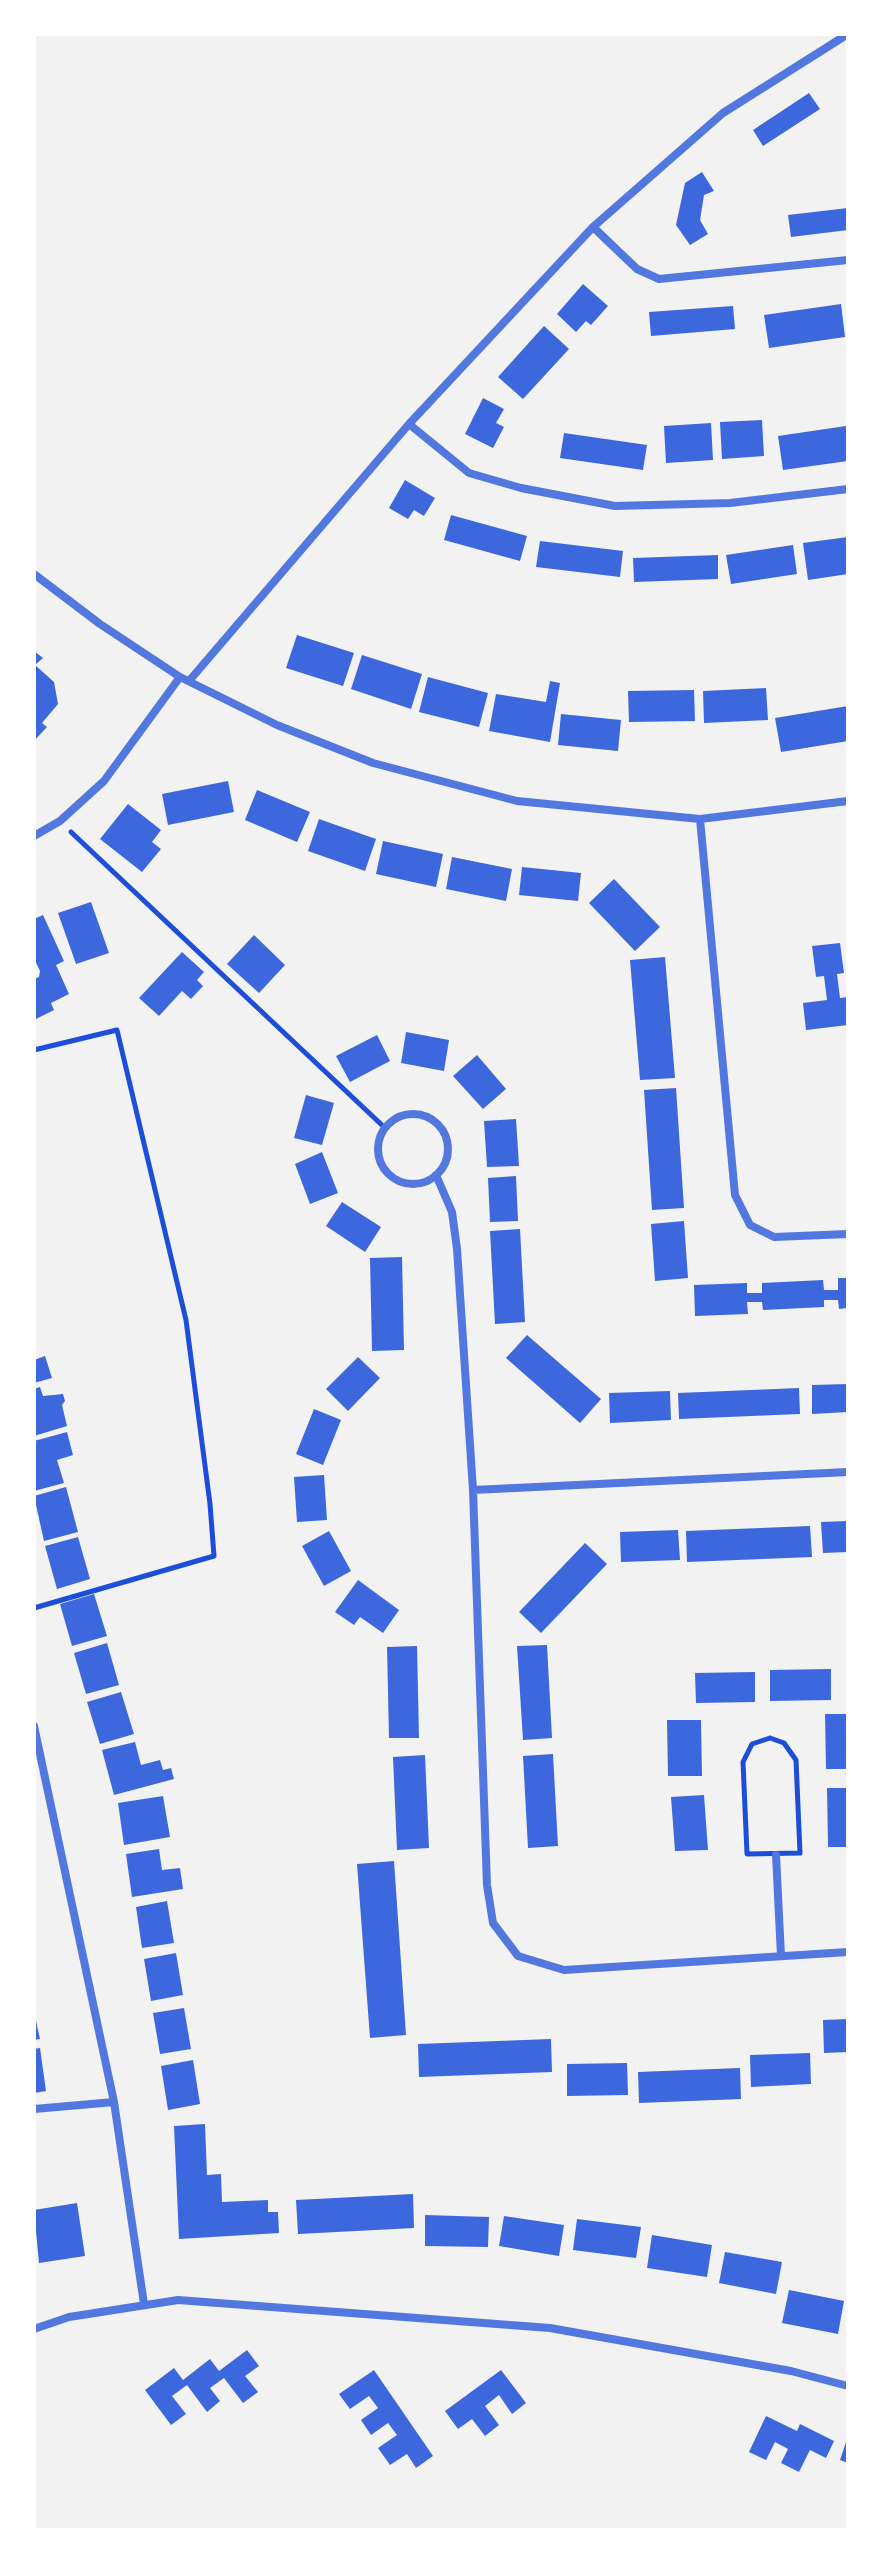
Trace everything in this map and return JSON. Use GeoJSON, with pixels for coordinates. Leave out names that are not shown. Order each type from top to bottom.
{"type":"FeatureCollection","features":[{"type":"Feature","properties":{"kind":"street"},"geometry":{"type":"LineString","coordinates":[[34,836],[60,821],[104,781],[184,679],[409,424],[593,227],[723,113],[848,34]]}},
{"type":"Feature","properties":{"kind":"street"},"geometry":{"type":"LineString","coordinates":[[593,227],[637,269],[659,279],[848,260]]}},
{"type":"Feature","properties":{"kind":"street"},"geometry":{"type":"LineString","coordinates":[[409,424],[469,473],[521,488],[615,506],[730,503],[848,489]]}},
{"type":"Feature","properties":{"kind":"street"},"geometry":{"type":"LineString","coordinates":[[34,574],[100,624],[184,679],[277,725],[373,763],[517,801],[700,819],[848,801]]}},
{"type":"Feature","properties":{"kind":"street"},"geometry":{"type":"LineString","coordinates":[[700,819],[735,1195],[750,1225],[774,1237],[848,1234]]}},
{"type":"Feature","properties":{"kind":"street"},"geometry":{"type":"LineString","coordinates":[[412,1113],[433,1120],[440,1127],[448,1147],[447,1157],[436,1175],[417,1184],[388,1175],[378,1157],[379,1137],[384,1127],[392,1120],[412,1113]]}},
{"type":"Feature","properties":{"kind":"street"},"geometry":{"type":"LineString","coordinates":[[436,1175],[452,1212],[457,1249],[473,1490],[487,1885],[493,1923],[518,1956],[564,1970],[848,1952]]}},
{"type":"Feature","properties":{"kind":"street"},"geometry":{"type":"LineString","coordinates":[[473,1490],[848,1472]]}},
{"type":"Feature","properties":{"kind":"street"},"geometry":{"type":"LineString","coordinates":[[34,1726],[114,2102],[144,2304]]}},
{"type":"Feature","properties":{"kind":"street"},"geometry":{"type":"LineString","coordinates":[[776,1855],[781,1956]]}},
{"type":"Feature","properties":{"kind":"street"},"geometry":{"type":"LineString","coordinates":[[34,2109],[114,2102]]}},
{"type":"Feature","properties":{"kind":"street"},"geometry":{"type":"LineString","coordinates":[[34,2329],[69,2317],[178,2300],[550,2328],[791,2371],[848,2386]]}},
{"type":"Feature","properties":{"kind":"path"},"geometry":{"type":"LineString","coordinates":[[60,821],[384,1127]]}},
{"type":"Feature","properties":{"kind":"path"},"geometry":{"type":"LineString","coordinates":[[34,1050],[117,1030],[186,1320],[205,1458],[214,1556],[34,1608]]}},
{"type":"Feature","properties":{"kind":"path"},"geometry":{"type":"LineString","coordinates":[[770,1738],[784,1743],[796,1760],[800,1853],[776,1855],[747,1854],[743,1762],[752,1744],[770,1738]]}},
{"type":"Feature","properties":{"kind":"building"},"geometry":{"type":"Polygon","coordinates":[[[809,93],[820,109],[763,146],[753,130],[809,93]]]}},
{"type":"Feature","properties":{"kind":"building"},"geometry":{"type":"Polygon","coordinates":[[[702,172],[714,191],[704,195],[700,220],[708,234],[690,245],[676,225],[685,183],[702,172]]]}},
{"type":"Feature","properties":{"kind":"building"},"geometry":{"type":"Polygon","coordinates":[[[848,208],[848,230],[791,237],[788,215],[848,208]]]}},
{"type":"Feature","properties":{"kind":"building"},"geometry":{"type":"Polygon","coordinates":[[[583,284],[608,306],[591,325],[586,321],[576,332],[557,314],[583,284]]]}},
{"type":"Feature","properties":{"kind":"building"},"geometry":{"type":"Polygon","coordinates":[[[841,304],[845,337],[769,348],[764,315],[841,304]]]}},
{"type":"Feature","properties":{"kind":"building"},"geometry":{"type":"Polygon","coordinates":[[[733,306],[735,329],[651,336],[649,312],[733,306]]]}},
{"type":"Feature","properties":{"kind":"building"},"geometry":{"type":"Polygon","coordinates":[[[544,326],[569,349],[523,399],[498,377],[544,326]]]}},
{"type":"Feature","properties":{"kind":"building"},"geometry":{"type":"Polygon","coordinates":[[[483,398],[504,409],[496,423],[504,427],[493,448],[465,434],[483,398]]]}},
{"type":"Feature","properties":{"kind":"building"},"geometry":{"type":"Polygon","coordinates":[[[762,420],[764,456],[722,459],[720,422],[762,420]]]}},
{"type":"Feature","properties":{"kind":"building"},"geometry":{"type":"Polygon","coordinates":[[[711,423],[713,460],[666,463],[664,426],[711,423]]]}},
{"type":"Feature","properties":{"kind":"building"},"geometry":{"type":"Polygon","coordinates":[[[846,426],[848,461],[783,470],[778,436],[846,426]]]}},
{"type":"Feature","properties":{"kind":"building"},"geometry":{"type":"Polygon","coordinates":[[[564,433],[647,445],[643,470],[560,458],[564,433]]]}},
{"type":"Feature","properties":{"kind":"building"},"geometry":{"type":"Polygon","coordinates":[[[405,480],[435,498],[424,516],[414,510],[408,519],[389,508],[405,480]]]}},
{"type":"Feature","properties":{"kind":"building"},"geometry":{"type":"Polygon","coordinates":[[[451,515],[527,536],[520,561],[444,540],[451,515]]]}},
{"type":"Feature","properties":{"kind":"building"},"geometry":{"type":"Polygon","coordinates":[[[848,537],[848,574],[808,580],[803,543],[848,537]]]}},
{"type":"Feature","properties":{"kind":"building"},"geometry":{"type":"Polygon","coordinates":[[[540,541],[623,551],[620,577],[536,567],[540,541]]]}},
{"type":"Feature","properties":{"kind":"building"},"geometry":{"type":"Polygon","coordinates":[[[793,545],[797,574],[731,584],[726,555],[793,545]]]}},
{"type":"Feature","properties":{"kind":"building"},"geometry":{"type":"Polygon","coordinates":[[[718,555],[718,579],[634,582],[633,558],[718,555]]]}},
{"type":"Feature","properties":{"kind":"building"},"geometry":{"type":"Polygon","coordinates":[[[297,635],[354,653],[343,686],[286,668],[297,635]]]}},
{"type":"Feature","properties":{"kind":"building"},"geometry":{"type":"Polygon","coordinates":[[[34,651],[43,658],[35,665],[54,682],[58,704],[42,723],[47,727],[34,741],[34,651]]]}},
{"type":"Feature","properties":{"kind":"building"},"geometry":{"type":"Polygon","coordinates":[[[362,655],[422,674],[411,709],[351,689],[362,655]]]}},
{"type":"Feature","properties":{"kind":"building"},"geometry":{"type":"Polygon","coordinates":[[[428,677],[488,693],[479,727],[419,712],[428,677]]]}},
{"type":"Feature","properties":{"kind":"building"},"geometry":{"type":"Polygon","coordinates":[[[550,681],[560,683],[550,742],[489,731],[496,694],[546,702],[550,681]]]}},
{"type":"Feature","properties":{"kind":"building"},"geometry":{"type":"Polygon","coordinates":[[[766,688],[768,720],[704,723],[703,691],[766,688]]]}},
{"type":"Feature","properties":{"kind":"building"},"geometry":{"type":"Polygon","coordinates":[[[694,690],[695,721],[629,722],[628,691],[694,690]]]}},
{"type":"Feature","properties":{"kind":"building"},"geometry":{"type":"Polygon","coordinates":[[[848,706],[848,741],[781,752],[775,718],[848,706]]]}},
{"type":"Feature","properties":{"kind":"building"},"geometry":{"type":"Polygon","coordinates":[[[561,714],[621,720],[618,751],[558,745],[561,714]]]}},
{"type":"Feature","properties":{"kind":"building"},"geometry":{"type":"Polygon","coordinates":[[[228,781],[234,812],[168,825],[162,794],[228,781]]]}},
{"type":"Feature","properties":{"kind":"building"},"geometry":{"type":"Polygon","coordinates":[[[257,790],[310,812],[297,842],[245,820],[257,790]]]}},
{"type":"Feature","properties":{"kind":"building"},"geometry":{"type":"Polygon","coordinates":[[[128,804],[161,830],[152,842],[161,849],[142,872],[100,839],[128,804]]]}},
{"type":"Feature","properties":{"kind":"building"},"geometry":{"type":"Polygon","coordinates":[[[319,819],[376,839],[365,871],[308,851],[319,819]]]}},
{"type":"Feature","properties":{"kind":"building"},"geometry":{"type":"Polygon","coordinates":[[[383,841],[443,854],[436,887],[376,874],[383,841]]]}},
{"type":"Feature","properties":{"kind":"building"},"geometry":{"type":"Polygon","coordinates":[[[452,857],[512,869],[506,901],[446,889],[452,857]]]}},
{"type":"Feature","properties":{"kind":"building"},"geometry":{"type":"Polygon","coordinates":[[[522,867],[581,873],[578,901],[519,895],[522,867]]]}},
{"type":"Feature","properties":{"kind":"building"},"geometry":{"type":"Polygon","coordinates":[[[614,879],[660,927],[635,951],[589,903],[614,879]]]}},
{"type":"Feature","properties":{"kind":"building"},"geometry":{"type":"Polygon","coordinates":[[[91,902],[109,953],[76,964],[58,913],[91,902]]]}},
{"type":"Feature","properties":{"kind":"building"},"geometry":{"type":"Polygon","coordinates":[[[43,915],[64,961],[56,965],[69,994],[51,1003],[54,1010],[34,1020],[34,979],[39,977],[40,971],[34,958],[34,919],[43,915]]]}},
{"type":"Feature","properties":{"kind":"building"},"geometry":{"type":"Polygon","coordinates":[[[254,935],[285,965],[259,993],[227,964],[254,935]]]}},
{"type":"Feature","properties":{"kind":"building"},"geometry":{"type":"Polygon","coordinates":[[[840,943],[844,973],[837,974],[840,998],[848,997],[848,1025],[806,1030],[803,1003],[827,1000],[824,976],[816,977],[812,946],[840,943]]]}},
{"type":"Feature","properties":{"kind":"building"},"geometry":{"type":"Polygon","coordinates":[[[182,952],[204,972],[197,980],[203,986],[191,999],[182,991],[159,1016],[139,998],[182,952]]]}},
{"type":"Feature","properties":{"kind":"building"},"geometry":{"type":"Polygon","coordinates":[[[665,957],[675,1078],[640,1080],[630,960],[665,957]]]}},
{"type":"Feature","properties":{"kind":"building"},"geometry":{"type":"Polygon","coordinates":[[[406,1032],[449,1040],[444,1071],[401,1063],[406,1032]]]}},
{"type":"Feature","properties":{"kind":"building"},"geometry":{"type":"Polygon","coordinates":[[[377,1035],[390,1061],[350,1082],[336,1056],[377,1035]]]}},
{"type":"Feature","properties":{"kind":"building"},"geometry":{"type":"Polygon","coordinates":[[[477,1055],[506,1089],[483,1109],[453,1076],[477,1055]]]}},
{"type":"Feature","properties":{"kind":"building"},"geometry":{"type":"Polygon","coordinates":[[[676,1088],[684,1208],[652,1210],[644,1090],[676,1088]]]}},
{"type":"Feature","properties":{"kind":"building"},"geometry":{"type":"Polygon","coordinates":[[[306,1095],[334,1103],[322,1145],[294,1138],[306,1095]]]}},
{"type":"Feature","properties":{"kind":"building"},"geometry":{"type":"Polygon","coordinates":[[[516,1119],[519,1166],[487,1167],[484,1121],[516,1119]]]}},
{"type":"Feature","properties":{"kind":"building"},"geometry":{"type":"Polygon","coordinates":[[[322,1152],[338,1193],[310,1204],[295,1164],[322,1152]]]}},
{"type":"Feature","properties":{"kind":"building"},"geometry":{"type":"Polygon","coordinates":[[[516,1176],[518,1221],[490,1222],[488,1178],[516,1176]]]}},
{"type":"Feature","properties":{"kind":"building"},"geometry":{"type":"Polygon","coordinates":[[[342,1202],[381,1227],[365,1252],[326,1226],[342,1202]]]}},
{"type":"Feature","properties":{"kind":"building"},"geometry":{"type":"Polygon","coordinates":[[[684,1221],[688,1278],[655,1281],[651,1224],[684,1221]]]}},
{"type":"Feature","properties":{"kind":"building"},"geometry":{"type":"Polygon","coordinates":[[[520,1229],[525,1322],[495,1324],[490,1231],[520,1229]]]}},
{"type":"Feature","properties":{"kind":"building"},"geometry":{"type":"Polygon","coordinates":[[[402,1257],[404,1350],[372,1351],[370,1258],[402,1257]]]}},
{"type":"Feature","properties":{"kind":"building"},"geometry":{"type":"Polygon","coordinates":[[[838,1278],[848,1278],[848,1308],[839,1309],[838,1300],[824,1300],[824,1307],[763,1310],[762,1302],[747,1302],[748,1314],[695,1316],[694,1285],[747,1283],[747,1293],[762,1293],[762,1283],[823,1280],[824,1290],[838,1290],[838,1278]]]}},
{"type":"Feature","properties":{"kind":"building"},"geometry":{"type":"Polygon","coordinates":[[[527,1335],[601,1399],[580,1423],[506,1358],[527,1335]]]}},
{"type":"Feature","properties":{"kind":"building"},"geometry":{"type":"Polygon","coordinates":[[[45,1356],[52,1378],[34,1383],[34,1360],[45,1356]]]}},
{"type":"Feature","properties":{"kind":"building"},"geometry":{"type":"Polygon","coordinates":[[[358,1357],[380,1378],[348,1411],[326,1389],[358,1357]]]}},
{"type":"Feature","properties":{"kind":"building"},"geometry":{"type":"Polygon","coordinates":[[[848,1384],[848,1412],[812,1414],[812,1385],[848,1384]]]}},
{"type":"Feature","properties":{"kind":"building"},"geometry":{"type":"Polygon","coordinates":[[[40,1387],[43,1396],[63,1394],[67,1426],[34,1436],[34,1389],[40,1387]]]}},
{"type":"Feature","properties":{"kind":"building"},"geometry":{"type":"Polygon","coordinates":[[[799,1388],[800,1414],[679,1419],[678,1393],[799,1388]]]}},
{"type":"Feature","properties":{"kind":"building"},"geometry":{"type":"Polygon","coordinates":[[[670,1391],[671,1420],[610,1423],[609,1393],[670,1391]]]}},
{"type":"Feature","properties":{"kind":"building"},"geometry":{"type":"Polygon","coordinates":[[[314,1409],[341,1420],[323,1465],[296,1454],[314,1409]]]}},
{"type":"Feature","properties":{"kind":"building"},"geometry":{"type":"Polygon","coordinates":[[[67,1432],[73,1455],[57,1460],[64,1483],[34,1491],[34,1441],[67,1432]]]}},
{"type":"Feature","properties":{"kind":"building"},"geometry":{"type":"Polygon","coordinates":[[[324,1475],[327,1520],[297,1522],[294,1477],[324,1475]]]}},
{"type":"Feature","properties":{"kind":"building"},"geometry":{"type":"Polygon","coordinates":[[[66,1487],[78,1532],[44,1541],[34,1496],[66,1487]]]}},
{"type":"Feature","properties":{"kind":"building"},"geometry":{"type":"Polygon","coordinates":[[[848,1521],[848,1552],[823,1553],[821,1522],[848,1521]]]}},
{"type":"Feature","properties":{"kind":"building"},"geometry":{"type":"Polygon","coordinates":[[[810,1526],[812,1557],[687,1562],[686,1531],[810,1526]]]}},
{"type":"Feature","properties":{"kind":"building"},"geometry":{"type":"Polygon","coordinates":[[[678,1530],[680,1560],[621,1562],[620,1532],[678,1530]]]}},
{"type":"Feature","properties":{"kind":"building"},"geometry":{"type":"Polygon","coordinates":[[[329,1531],[351,1571],[324,1586],[302,1546],[329,1531]]]}},
{"type":"Feature","properties":{"kind":"building"},"geometry":{"type":"Polygon","coordinates":[[[78,1537],[90,1579],[57,1589],[45,1546],[78,1537]]]}},
{"type":"Feature","properties":{"kind":"building"},"geometry":{"type":"Polygon","coordinates":[[[585,1543],[607,1564],[541,1633],[519,1612],[585,1543]]]}},
{"type":"Feature","properties":{"kind":"building"},"geometry":{"type":"Polygon","coordinates":[[[358,1580],[399,1610],[383,1633],[360,1617],[354,1625],[335,1612],[358,1580]]]}},
{"type":"Feature","properties":{"kind":"building"},"geometry":{"type":"Polygon","coordinates":[[[94,1594],[107,1636],[72,1646],[60,1604],[94,1594]]]}},
{"type":"Feature","properties":{"kind":"building"},"geometry":{"type":"Polygon","coordinates":[[[107,1643],[119,1685],[86,1694],[74,1653],[107,1643]]]}},
{"type":"Feature","properties":{"kind":"building"},"geometry":{"type":"Polygon","coordinates":[[[547,1645],[552,1738],[523,1740],[517,1646],[547,1645]]]}},
{"type":"Feature","properties":{"kind":"building"},"geometry":{"type":"Polygon","coordinates":[[[417,1646],[419,1738],[389,1738],[387,1647],[417,1646]]]}},
{"type":"Feature","properties":{"kind":"building"},"geometry":{"type":"Polygon","coordinates":[[[831,1669],[831,1700],[770,1701],[770,1670],[831,1669]]]}},
{"type":"Feature","properties":{"kind":"building"},"geometry":{"type":"Polygon","coordinates":[[[755,1672],[755,1702],[696,1703],[695,1673],[755,1672]]]}},
{"type":"Feature","properties":{"kind":"building"},"geometry":{"type":"Polygon","coordinates":[[[121,1692],[134,1734],[100,1744],[87,1702],[121,1692]]]}},
{"type":"Feature","properties":{"kind":"building"},"geometry":{"type":"Polygon","coordinates":[[[825,1714],[848,1714],[848,1769],[826,1769],[825,1714]]]}},
{"type":"Feature","properties":{"kind":"building"},"geometry":{"type":"Polygon","coordinates":[[[667,1720],[701,1720],[702,1776],[668,1776],[667,1720]]]}},
{"type":"Feature","properties":{"kind":"building"},"geometry":{"type":"Polygon","coordinates":[[[135,1742],[141,1765],[160,1760],[163,1770],[171,1768],[174,1779],[114,1795],[102,1750],[135,1742]]]}},
{"type":"Feature","properties":{"kind":"building"},"geometry":{"type":"Polygon","coordinates":[[[553,1754],[558,1846],[528,1848],[523,1756],[553,1754]]]}},
{"type":"Feature","properties":{"kind":"building"},"geometry":{"type":"Polygon","coordinates":[[[425,1755],[429,1848],[397,1850],[393,1757],[425,1755]]]}},
{"type":"Feature","properties":{"kind":"building"},"geometry":{"type":"Polygon","coordinates":[[[827,1788],[848,1788],[848,1847],[828,1847],[827,1788]]]}},
{"type":"Feature","properties":{"kind":"building"},"geometry":{"type":"Polygon","coordinates":[[[704,1795],[708,1850],[675,1851],[671,1797],[704,1795]]]}},
{"type":"Feature","properties":{"kind":"building"},"geometry":{"type":"Polygon","coordinates":[[[163,1796],[170,1837],[124,1845],[118,1803],[163,1796]]]}},
{"type":"Feature","properties":{"kind":"building"},"geometry":{"type":"Polygon","coordinates":[[[159,1849],[162,1870],[180,1868],[183,1889],[132,1897],[126,1854],[159,1849]]]}},
{"type":"Feature","properties":{"kind":"building"},"geometry":{"type":"Polygon","coordinates":[[[394,1861],[406,2035],[370,2038],[357,1864],[394,1861]]]}},
{"type":"Feature","properties":{"kind":"building"},"geometry":{"type":"Polygon","coordinates":[[[167,1901],[174,1943],[142,1948],[136,1907],[167,1901]]]}},
{"type":"Feature","properties":{"kind":"building"},"geometry":{"type":"Polygon","coordinates":[[[176,1953],[183,1995],[151,2001],[144,1959],[176,1953]]]}},
{"type":"Feature","properties":{"kind":"building"},"geometry":{"type":"Polygon","coordinates":[[[184,2008],[191,2049],[160,2054],[153,2013],[184,2008]]]}},
{"type":"Feature","properties":{"kind":"building"},"geometry":{"type":"Polygon","coordinates":[[[34,2012],[40,2039],[34,2040],[34,2012]]]}},
{"type":"Feature","properties":{"kind":"building"},"geometry":{"type":"Polygon","coordinates":[[[848,2019],[848,2052],[824,2053],[823,2020],[848,2019]]]}},
{"type":"Feature","properties":{"kind":"building"},"geometry":{"type":"Polygon","coordinates":[[[551,2039],[552,2072],[419,2077],[418,2044],[551,2039]]]}},
{"type":"Feature","properties":{"kind":"building"},"geometry":{"type":"Polygon","coordinates":[[[40,2048],[46,2091],[34,2093],[34,2049],[40,2048]]]}},
{"type":"Feature","properties":{"kind":"building"},"geometry":{"type":"Polygon","coordinates":[[[810,2053],[811,2084],[751,2087],[750,2055],[810,2053]]]}},
{"type":"Feature","properties":{"kind":"building"},"geometry":{"type":"Polygon","coordinates":[[[193,2060],[200,2104],[168,2110],[161,2066],[193,2060]]]}},
{"type":"Feature","properties":{"kind":"building"},"geometry":{"type":"Polygon","coordinates":[[[627,2063],[628,2095],[567,2096],[567,2064],[627,2063]]]}},
{"type":"Feature","properties":{"kind":"building"},"geometry":{"type":"Polygon","coordinates":[[[740,2068],[741,2099],[639,2103],[638,2072],[740,2068]]]}},
{"type":"Feature","properties":{"kind":"building"},"geometry":{"type":"Polygon","coordinates":[[[205,2124],[207,2175],[221,2174],[222,2202],[268,2200],[268,2212],[278,2212],[279,2233],[179,2239],[174,2126],[205,2124]]]}},
{"type":"Feature","properties":{"kind":"building"},"geometry":{"type":"Polygon","coordinates":[[[413,2194],[414,2228],[298,2234],[296,2200],[413,2194]]]}},
{"type":"Feature","properties":{"kind":"building"},"geometry":{"type":"Polygon","coordinates":[[[77,2203],[85,2256],[39,2263],[34,2210],[77,2203]]]}},
{"type":"Feature","properties":{"kind":"building"},"geometry":{"type":"Polygon","coordinates":[[[425,2215],[489,2217],[488,2247],[425,2246],[425,2215]]]}},
{"type":"Feature","properties":{"kind":"building"},"geometry":{"type":"Polygon","coordinates":[[[504,2216],[564,2225],[559,2256],[499,2246],[504,2216]]]}},
{"type":"Feature","properties":{"kind":"building"},"geometry":{"type":"Polygon","coordinates":[[[577,2219],[641,2227],[636,2258],[573,2250],[577,2219]]]}},
{"type":"Feature","properties":{"kind":"building"},"geometry":{"type":"Polygon","coordinates":[[[652,2235],[712,2245],[707,2277],[647,2268],[652,2235]]]}},
{"type":"Feature","properties":{"kind":"building"},"geometry":{"type":"Polygon","coordinates":[[[725,2252],[782,2262],[776,2294],[719,2283],[725,2252]]]}},
{"type":"Feature","properties":{"kind":"building"},"geometry":{"type":"Polygon","coordinates":[[[789,2290],[844,2301],[838,2334],[782,2323],[789,2290]]]}},
{"type":"Feature","properties":{"kind":"building"},"geometry":{"type":"Polygon","coordinates":[[[247,2350],[259,2366],[245,2376],[258,2392],[243,2403],[224,2378],[210,2388],[220,2401],[207,2412],[187,2385],[172,2396],[186,2414],[171,2425],[145,2390],[174,2368],[183,2380],[210,2359],[219,2371],[247,2350]]]}},
{"type":"Feature","properties":{"kind":"building"},"geometry":{"type":"Polygon","coordinates":[[[374,2370],[433,2456],[416,2468],[407,2454],[390,2465],[378,2448],[397,2435],[388,2423],[371,2435],[361,2420],[378,2408],[369,2396],[350,2409],[339,2394],[374,2370]]]}},
{"type":"Feature","properties":{"kind":"building"},"geometry":{"type":"Polygon","coordinates":[[[501,2370],[526,2403],[512,2414],[499,2395],[485,2406],[499,2425],[485,2436],[472,2419],[458,2429],[445,2411],[501,2370]]]}},
{"type":"Feature","properties":{"kind":"building"},"geometry":{"type":"Polygon","coordinates":[[[766,2416],[797,2431],[800,2424],[834,2441],[826,2458],[810,2450],[799,2472],[781,2463],[788,2449],[775,2442],[766,2460],[749,2452],[766,2416]]]}},
{"type":"Feature","properties":{"kind":"building"},"geometry":{"type":"Polygon","coordinates":[[[848,2436],[848,2463],[840,2460],[848,2436]]]}}]}
